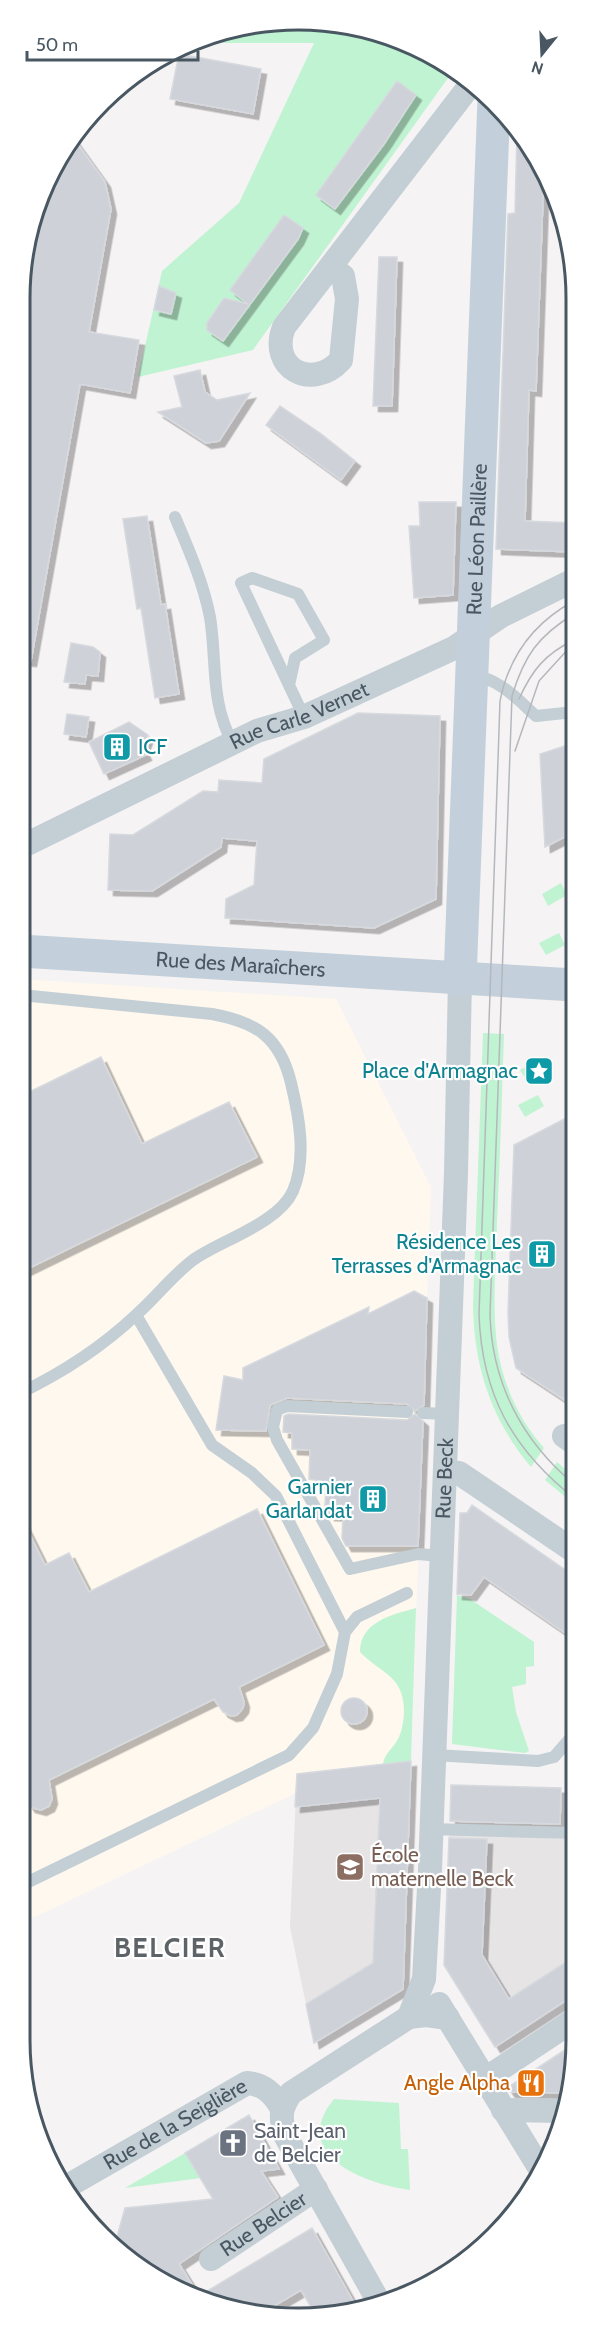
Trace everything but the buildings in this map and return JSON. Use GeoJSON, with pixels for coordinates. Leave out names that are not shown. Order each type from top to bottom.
{"type":"FeatureCollection","features":[{"type":"Feature","properties":{"kind":"street"},"geometry":{"type":"LineString","coordinates":[[331,267],[467,90]]}},
{"type":"Feature","properties":{"kind":"street","name":"Rue Léon Paillère"},"geometry":{"type":"LineString","coordinates":[[460,979],[493,114]]}},
{"type":"Feature","properties":{"kind":"street","name":"Rue Carle Vernet"},"geometry":{"type":"LineString","coordinates":[[30,843],[257,731],[304,717],[454,648],[501,616],[566,584]]}},
{"type":"Feature","properties":{"kind":"street","name":"Rue des Maraîchers"},"geometry":{"type":"LineString","coordinates":[[30,952],[566,985]]}},
{"type":"Feature","properties":{"kind":"street","name":"Rue Beck"},"geometry":{"type":"LineString","coordinates":[[409,2018],[424,1979],[446,1472],[460,979]]}},
{"type":"Feature","properties":{"kind":"street"},"geometry":{"type":"LineString","coordinates":[[446,1472],[459,1473],[566,1546]]}},
{"type":"Feature","properties":{"kind":"street"},"geometry":{"type":"LineString","coordinates":[[424,1979],[536,2163]]}},
{"type":"Feature","properties":{"kind":"street"},"geometry":{"type":"LineString","coordinates":[[376,2296],[285,2135],[280,2118],[281,2107],[291,2092],[409,2018],[426,2014],[448,2018]]}},
{"type":"Feature","properties":{"kind":"street"},"geometry":{"type":"LineString","coordinates":[[485,2079],[566,2025]]}},
{"type":"Feature","properties":{"kind":"street","name":"Rue de la Seiglière"},"geometry":{"type":"LineString","coordinates":[[72,2184],[247,2083],[257,2084],[270,2091],[281,2107]]}},
{"type":"Feature","properties":{"kind":"street"},"geometry":{"type":"LineString","coordinates":[[503,2110],[556,2111]]}},
{"type":"Feature","properties":{"kind":"street","name":"Rue Belcier"},"geometry":{"type":"LineString","coordinates":[[211,2259],[316,2189]]}},
{"type":"Feature","properties":{"kind":"lane"},"geometry":{"type":"LineString","coordinates":[[176,517],[203,584],[210,619],[216,692],[220,712],[233,743]]}},
{"type":"Feature","properties":{"kind":"lane"},"geometry":{"type":"LineString","coordinates":[[289,685],[295,658],[324,640],[298,594],[252,578],[241,583],[304,717]]}},
{"type":"Feature","properties":{"kind":"lane"},"geometry":{"type":"LineString","coordinates":[[473,676],[488,677],[498,683],[536,716],[566,713]]}},
{"type":"Feature","properties":{"kind":"lane"},"geometry":{"type":"LineString","coordinates":[[30,996],[240,1019],[271,1039],[289,1072],[298,1109],[300,1148],[292,1192],[283,1205],[264,1220],[193,1260],[136,1315],[78,1361],[30,1387]]}},
{"type":"Feature","properties":{"kind":"lane"},"geometry":{"type":"LineString","coordinates":[[136,1315],[212,1445],[252,1473],[276,1496],[345,1632]]}},
{"type":"Feature","properties":{"kind":"lane"},"geometry":{"type":"LineString","coordinates":[[407,1412],[287,1406],[277,1410],[273,1427],[277,1440],[350,1569],[418,1554],[441,1556]]}},
{"type":"Feature","properties":{"kind":"lane"},"geometry":{"type":"LineString","coordinates":[[423,1413],[448,1414]]}},
{"type":"Feature","properties":{"kind":"lane"},"geometry":{"type":"LineString","coordinates":[[30,1882],[289,1755],[313,1728],[337,1674],[345,1632],[357,1617],[407,1593]]}},
{"type":"Feature","properties":{"kind":"lane"},"geometry":{"type":"LineString","coordinates":[[434,1755],[537,1761],[554,1757],[566,1743]]}},
{"type":"Feature","properties":{"kind":"lane"},"geometry":{"type":"LineString","coordinates":[[431,1829],[566,1833]]}},
{"type":"Feature","properties":{"kind":"shaded area"},"geometry":{"type":"Polygon","coordinates":[[[30,980],[336,999],[431,1187],[411,1761],[297,1774],[296,1793],[30,1919],[30,980]]]}},
{"type":"Feature","properties":{"kind":"shaded area","name":"École maternelle Beck"},"geometry":{"type":"Polygon","coordinates":[[[411,1761],[403,1989],[314,2043],[290,1927],[297,1774],[411,1761]]]}},
{"type":"Feature","properties":{"kind":"shaded area"},"geometry":{"type":"Polygon","coordinates":[[[449,1834],[566,1839],[566,2000],[495,2047],[444,1965],[449,1834]]]}},
{"type":"Feature","properties":{"kind":"green space"},"geometry":{"type":"Polygon","coordinates":[[[298,30],[333,32],[367,39],[401,50],[449,76],[253,350],[138,377],[162,271],[239,203],[314,43],[215,43],[263,32],[298,30]]]}},
{"type":"Feature","properties":{"kind":"green space"},"geometry":{"type":"Polygon","coordinates":[[[561,883],[566,896],[548,906],[542,894],[561,883]]]}},
{"type":"Feature","properties":{"kind":"green space"},"geometry":{"type":"Polygon","coordinates":[[[559,933],[565,945],[546,955],[539,943],[559,933]]]}},
{"type":"Feature","properties":{"kind":"green space"},"geometry":{"type":"Polygon","coordinates":[[[483,1033],[504,1034],[495,1315],[499,1359],[507,1387],[519,1413],[544,1448],[531,1467],[517,1449],[495,1411],[481,1371],[474,1328],[483,1033]]]}},
{"type":"Feature","properties":{"kind":"green space"},"geometry":{"type":"Polygon","coordinates":[[[540,1059],[546,1071],[527,1081],[520,1070],[540,1059]]]}},
{"type":"Feature","properties":{"kind":"green space"},"geometry":{"type":"Polygon","coordinates":[[[538,1095],[544,1106],[525,1117],[518,1105],[538,1095]]]}},
{"type":"Feature","properties":{"kind":"green space"},"geometry":{"type":"Polygon","coordinates":[[[557,1462],[566,1470],[566,1497],[545,1480],[557,1462]]]}},
{"type":"Feature","properties":{"kind":"green space"},"geometry":{"type":"Polygon","coordinates":[[[457,1595],[470,1599],[534,1642],[534,1666],[526,1667],[526,1684],[512,1687],[516,1712],[529,1751],[525,1753],[452,1744],[457,1595]]]}},
{"type":"Feature","properties":{"kind":"green space"},"geometry":{"type":"Polygon","coordinates":[[[416,1608],[411,1761],[383,1764],[401,1730],[404,1712],[403,1698],[395,1682],[360,1652],[361,1642],[365,1633],[379,1621],[416,1608]]]}},
{"type":"Feature","properties":{"kind":"green space"},"geometry":{"type":"Polygon","coordinates":[[[334,2099],[399,2103],[401,2149],[408,2149],[410,2190],[392,2187],[354,2173],[338,2163],[326,2151],[320,2136],[322,2119],[334,2099]]]}},
{"type":"Feature","properties":{"kind":"green space"},"geometry":{"type":"Polygon","coordinates":[[[185,2153],[201,2178],[125,2188],[185,2153]]]}},
{"type":"Feature","properties":{"kind":"tram line"},"geometry":{"type":"LineString","coordinates":[[566,606],[546,620],[525,642],[510,669],[500,701],[479,1315],[486,1370],[504,1418],[533,1460],[566,1491]]}},
{"type":"Feature","properties":{"kind":"tram line"},"geometry":{"type":"LineString","coordinates":[[566,619],[551,630],[534,648],[527,658],[512,696],[490,1315],[497,1364],[513,1409],[539,1449],[566,1476]]}},
{"type":"Feature","properties":{"kind":"tram line"},"geometry":{"type":"LineString","coordinates":[[519,699],[534,671],[547,657],[566,644]]}},
{"type":"Feature","properties":{"kind":"tram line"},"geometry":{"type":"LineString","coordinates":[[515,751],[539,681],[566,651]]}},
{"type":"Feature","properties":{"kind":"place","name":"ICF"},"geometry":{"type":"Point","coordinates":[117,747]}},
{"type":"Feature","properties":{"kind":"place","name":"Place d'Armagnac"},"geometry":{"type":"Point","coordinates":[539,1071]}},
{"type":"Feature","properties":{"kind":"place","name":"Résidence Les Terrasses d'Armagnac"},"geometry":{"type":"Point","coordinates":[542,1254]}},
{"type":"Feature","properties":{"kind":"place","name":"Garnier Garlandat"},"geometry":{"type":"Point","coordinates":[373,1499]}},
{"type":"Feature","properties":{"kind":"place","name":"École maternelle Beck"},"geometry":{"type":"Point","coordinates":[350,1867]}},
{"type":"Feature","properties":{"kind":"place","name":"Angle Alpha"},"geometry":{"type":"Point","coordinates":[531,2083]}},
{"type":"Feature","properties":{"kind":"place","name":"Saint-Jean de Belcier"},"geometry":{"type":"Point","coordinates":[233,2143]}},
{"type":"Feature","properties":{"kind":"district","name":"BELCIER"},"geometry":{"type":"Point","coordinates":[170,1948]}}]}
